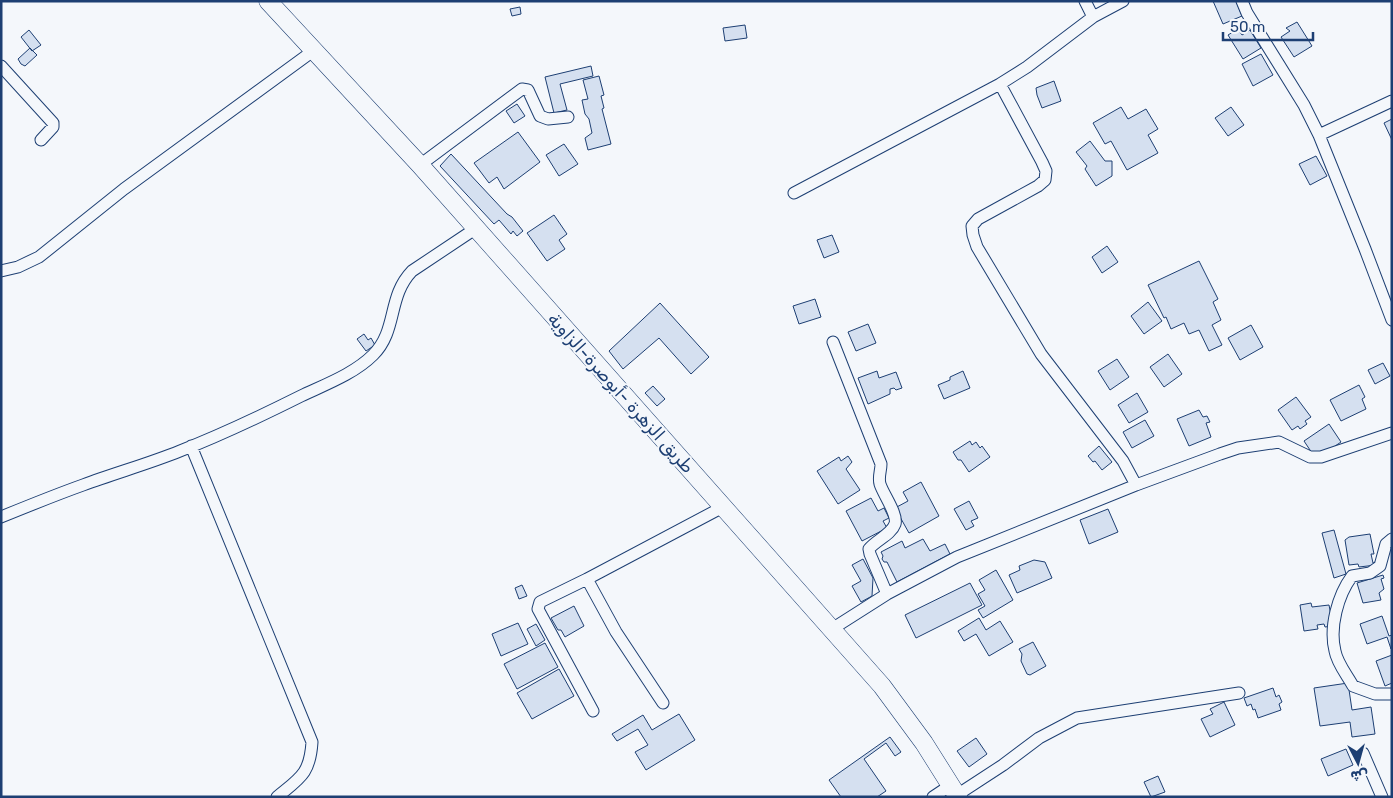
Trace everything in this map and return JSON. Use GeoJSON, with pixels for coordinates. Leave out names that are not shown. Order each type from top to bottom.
{"type":"FeatureCollection","features":[{"type":"Feature","properties":{"kind":"main road","name":"طريق الزهرة -أبوصرة-الزاوية"},"geometry":{"type":"LineString","coordinates":[[268,1],[420,165],[832,629],[904,714],[955,792]]}},
{"type":"Feature","properties":{"kind":"street"},"geometry":{"type":"LineString","coordinates":[[1085,1],[1093,17]]}},
{"type":"Feature","properties":{"kind":"street"},"geometry":{"type":"LineString","coordinates":[[794,193],[1000,84],[1040,58],[1093,17],[1123,1]]}},
{"type":"Feature","properties":{"kind":"street"},"geometry":{"type":"LineString","coordinates":[[1242,1],[1304,104],[1319,135],[1387,290],[1392,320]]}},
{"type":"Feature","properties":{"kind":"street"},"geometry":{"type":"LineString","coordinates":[[1,271],[18,267],[39,256],[124,190],[313,51]]}},
{"type":"Feature","properties":{"kind":"street"},"geometry":{"type":"LineString","coordinates":[[1,66],[54,123],[53,127],[41,140]]}},
{"type":"Feature","properties":{"kind":"street"},"geometry":{"type":"LineString","coordinates":[[1000,84],[1042,162],[1046,171],[1045,180],[1038,186],[978,219],[972,226],[977,247],[1042,354],[1123,461],[1136,485]]}},
{"type":"Feature","properties":{"kind":"street"},"geometry":{"type":"LineString","coordinates":[[420,165],[522,89],[528,90],[540,116],[548,119],[568,117]]}},
{"type":"Feature","properties":{"kind":"street"},"geometry":{"type":"LineString","coordinates":[[1319,135],[1392,101]]}},
{"type":"Feature","properties":{"kind":"street"},"geometry":{"type":"LineString","coordinates":[[1,516],[191,446],[273,410],[346,374],[368,360],[386,337],[396,296],[406,277],[475,229]]}},
{"type":"Feature","properties":{"kind":"street"},"geometry":{"type":"LineString","coordinates":[[833,342],[881,464],[879,477],[881,485],[895,516],[895,525],[892,529],[869,549],[887,594]]}},
{"type":"Feature","properties":{"kind":"street"},"geometry":{"type":"LineString","coordinates":[[832,629],[887,594],[957,557],[1136,485],[1238,448],[1279,442],[1310,457],[1321,457],[1392,432]]}},
{"type":"Feature","properties":{"kind":"street"},"geometry":{"type":"LineString","coordinates":[[191,446],[312,742],[311,754],[304,774],[277,797]]}},
{"type":"Feature","properties":{"kind":"street"},"geometry":{"type":"LineString","coordinates":[[593,712],[538,609],[540,602],[722,507]]}},
{"type":"Feature","properties":{"kind":"street"},"geometry":{"type":"LineString","coordinates":[[1392,539],[1386,544],[1380,566],[1370,573],[1352,576],[1345,585],[1333,629],[1335,652],[1353,686],[1375,694],[1392,694]]}},
{"type":"Feature","properties":{"kind":"street"},"geometry":{"type":"LineString","coordinates":[[587,579],[616,632],[664,703]]}},
{"type":"Feature","properties":{"kind":"street"},"geometry":{"type":"LineString","coordinates":[[933,797],[955,792],[1004,765],[1039,738],[1078,718],[1113,711],[1239,693]]}},
{"type":"Feature","properties":{"kind":"street"},"geometry":{"type":"LineString","coordinates":[[1363,753],[1382,797]]}},
{"type":"Feature","properties":{"kind":"building"},"geometry":{"type":"Polygon","coordinates":[[[1213,1],[1236,1],[1242,16],[1223,24],[1213,1]]]}},
{"type":"Feature","properties":{"kind":"building"},"geometry":{"type":"Polygon","coordinates":[[[520,7],[521,14],[512,16],[510,9],[520,7]]]}},
{"type":"Feature","properties":{"kind":"building"},"geometry":{"type":"Polygon","coordinates":[[[1297,22],[1312,46],[1294,57],[1281,37],[1290,31],[1286,28],[1297,22]]]}},
{"type":"Feature","properties":{"kind":"building"},"geometry":{"type":"Polygon","coordinates":[[[745,25],[747,38],[725,41],[723,28],[745,25]]]}},
{"type":"Feature","properties":{"kind":"building"},"geometry":{"type":"Polygon","coordinates":[[[1238,29],[1242,35],[1250,30],[1261,48],[1243,59],[1228,35],[1238,29]]]}},
{"type":"Feature","properties":{"kind":"building"},"geometry":{"type":"Polygon","coordinates":[[[29,30],[41,45],[32,51],[21,37],[29,30]]]}},
{"type":"Feature","properties":{"kind":"building"},"geometry":{"type":"Polygon","coordinates":[[[30,48],[37,55],[25,66],[18,59],[30,48]]]}},
{"type":"Feature","properties":{"kind":"building"},"geometry":{"type":"Polygon","coordinates":[[[1261,54],[1273,75],[1253,86],[1242,64],[1261,54]]]}},
{"type":"Feature","properties":{"kind":"building"},"geometry":{"type":"Polygon","coordinates":[[[591,66],[593,76],[560,84],[567,110],[554,113],[545,77],[591,66]]]}},
{"type":"Feature","properties":{"kind":"building"},"geometry":{"type":"Polygon","coordinates":[[[599,76],[604,95],[601,96],[604,108],[602,109],[611,144],[588,150],[585,138],[592,133],[582,100],[588,99],[583,80],[599,76]]]}},
{"type":"Feature","properties":{"kind":"building"},"geometry":{"type":"Polygon","coordinates":[[[1054,81],[1061,101],[1042,108],[1036,88],[1054,81]]]}},
{"type":"Feature","properties":{"kind":"building"},"geometry":{"type":"Polygon","coordinates":[[[517,104],[525,116],[514,123],[506,111],[517,104]]]}},
{"type":"Feature","properties":{"kind":"building"},"geometry":{"type":"Polygon","coordinates":[[[1121,107],[1128,119],[1146,109],[1158,129],[1148,135],[1158,153],[1127,170],[1111,141],[1105,144],[1093,123],[1121,107]]]}},
{"type":"Feature","properties":{"kind":"building"},"geometry":{"type":"Polygon","coordinates":[[[1231,107],[1244,125],[1228,136],[1215,118],[1231,107]]]}},
{"type":"Feature","properties":{"kind":"building"},"geometry":{"type":"Polygon","coordinates":[[[1392,119],[1392,140],[1384,123],[1392,119]]]}},
{"type":"Feature","properties":{"kind":"building"},"geometry":{"type":"Polygon","coordinates":[[[518,132],[540,162],[504,189],[497,177],[489,183],[474,163],[518,132]]]}},
{"type":"Feature","properties":{"kind":"building"},"geometry":{"type":"Polygon","coordinates":[[[1090,141],[1105,161],[1112,161],[1112,176],[1096,186],[1085,169],[1087,166],[1076,152],[1090,141]]]}},
{"type":"Feature","properties":{"kind":"building"},"geometry":{"type":"Polygon","coordinates":[[[564,144],[578,164],[559,176],[546,155],[564,144]]]}},
{"type":"Feature","properties":{"kind":"building"},"geometry":{"type":"Polygon","coordinates":[[[451,154],[507,214],[512,217],[523,231],[517,236],[513,231],[511,234],[499,220],[494,224],[440,166],[451,154]]]}},
{"type":"Feature","properties":{"kind":"building"},"geometry":{"type":"Polygon","coordinates":[[[1316,156],[1327,176],[1310,185],[1299,164],[1316,156]]]}},
{"type":"Feature","properties":{"kind":"building"},"geometry":{"type":"Polygon","coordinates":[[[554,215],[567,234],[559,240],[565,249],[547,261],[527,233],[554,215]]]}},
{"type":"Feature","properties":{"kind":"building"},"geometry":{"type":"Polygon","coordinates":[[[832,235],[839,252],[824,258],[817,240],[832,235]]]}},
{"type":"Feature","properties":{"kind":"building"},"geometry":{"type":"Polygon","coordinates":[[[1107,246],[1118,262],[1102,273],[1092,257],[1107,246]]]}},
{"type":"Feature","properties":{"kind":"building"},"geometry":{"type":"Polygon","coordinates":[[[1199,261],[1218,299],[1213,302],[1221,320],[1212,325],[1222,345],[1209,351],[1199,330],[1189,334],[1184,323],[1171,329],[1148,285],[1199,261]]]}},
{"type":"Feature","properties":{"kind":"building"},"geometry":{"type":"Polygon","coordinates":[[[815,299],[821,317],[799,324],[793,306],[815,299]]]}},
{"type":"Feature","properties":{"kind":"building"},"geometry":{"type":"Polygon","coordinates":[[[1148,302],[1162,321],[1144,334],[1131,316],[1148,302]]]}},
{"type":"Feature","properties":{"kind":"building"},"geometry":{"type":"Polygon","coordinates":[[[660,303],[709,357],[691,374],[659,338],[623,369],[609,351],[660,303]]]}},
{"type":"Feature","properties":{"kind":"building"},"geometry":{"type":"Polygon","coordinates":[[[868,324],[876,343],[856,351],[848,332],[868,324]]]}},
{"type":"Feature","properties":{"kind":"building"},"geometry":{"type":"Polygon","coordinates":[[[1251,325],[1263,347],[1240,360],[1228,338],[1251,325]]]}},
{"type":"Feature","properties":{"kind":"building"},"geometry":{"type":"Polygon","coordinates":[[[364,334],[368,340],[371,338],[375,345],[366,351],[357,339],[364,334]]]}},
{"type":"Feature","properties":{"kind":"building"},"geometry":{"type":"Polygon","coordinates":[[[1168,354],[1182,374],[1164,387],[1150,367],[1168,354]]]}},
{"type":"Feature","properties":{"kind":"building"},"geometry":{"type":"Polygon","coordinates":[[[1117,359],[1129,377],[1110,390],[1098,371],[1117,359]]]}},
{"type":"Feature","properties":{"kind":"building"},"geometry":{"type":"Polygon","coordinates":[[[1383,363],[1390,376],[1375,384],[1368,370],[1383,363]]]}},
{"type":"Feature","properties":{"kind":"building"},"geometry":{"type":"Polygon","coordinates":[[[877,371],[879,378],[896,372],[902,388],[890,389],[890,394],[868,404],[858,378],[877,371]]]}},
{"type":"Feature","properties":{"kind":"building"},"geometry":{"type":"Polygon","coordinates":[[[963,371],[970,388],[944,399],[938,385],[950,380],[950,377],[963,371]]]}},
{"type":"Feature","properties":{"kind":"building"},"geometry":{"type":"Polygon","coordinates":[[[1359,385],[1365,397],[1362,399],[1366,409],[1341,421],[1330,400],[1359,385]]]}},
{"type":"Feature","properties":{"kind":"building"},"geometry":{"type":"Polygon","coordinates":[[[653,386],[665,399],[657,406],[645,393],[653,386]]]}},
{"type":"Feature","properties":{"kind":"building"},"geometry":{"type":"Polygon","coordinates":[[[1137,393],[1148,412],[1129,423],[1118,405],[1137,393]]]}},
{"type":"Feature","properties":{"kind":"building"},"geometry":{"type":"Polygon","coordinates":[[[1296,397],[1311,417],[1305,421],[1307,424],[1300,429],[1298,426],[1292,430],[1278,410],[1296,397]]]}},
{"type":"Feature","properties":{"kind":"building"},"geometry":{"type":"Polygon","coordinates":[[[1199,410],[1203,417],[1207,416],[1210,422],[1206,423],[1211,437],[1189,446],[1177,419],[1199,410]]]}},
{"type":"Feature","properties":{"kind":"building"},"geometry":{"type":"Polygon","coordinates":[[[1145,420],[1154,436],[1132,448],[1123,432],[1145,420]]]}},
{"type":"Feature","properties":{"kind":"building"},"geometry":{"type":"Polygon","coordinates":[[[1329,424],[1341,442],[1316,459],[1304,441],[1329,424]]]}},
{"type":"Feature","properties":{"kind":"building"},"geometry":{"type":"Polygon","coordinates":[[[970,441],[972,445],[976,442],[980,448],[982,446],[990,457],[969,472],[953,452],[970,441]]]}},
{"type":"Feature","properties":{"kind":"building"},"geometry":{"type":"Polygon","coordinates":[[[1099,446],[1112,462],[1102,470],[1088,456],[1099,446]]]}},
{"type":"Feature","properties":{"kind":"building"},"geometry":{"type":"Polygon","coordinates":[[[848,456],[852,462],[846,469],[860,490],[838,504],[817,471],[839,457],[841,461],[848,456]]]}},
{"type":"Feature","properties":{"kind":"building"},"geometry":{"type":"Polygon","coordinates":[[[921,482],[939,516],[909,533],[895,508],[908,501],[903,492],[921,482]]]}},
{"type":"Feature","properties":{"kind":"building"},"geometry":{"type":"Polygon","coordinates":[[[871,498],[878,511],[884,508],[889,518],[883,521],[887,528],[862,541],[846,511],[871,498]]]}},
{"type":"Feature","properties":{"kind":"building"},"geometry":{"type":"Polygon","coordinates":[[[969,501],[978,518],[971,521],[974,526],[966,530],[954,509],[969,501]]]}},
{"type":"Feature","properties":{"kind":"building"},"geometry":{"type":"Polygon","coordinates":[[[1108,509],[1118,532],[1089,544],[1080,520],[1108,509]]]}},
{"type":"Feature","properties":{"kind":"building"},"geometry":{"type":"Polygon","coordinates":[[[1334,530],[1346,574],[1334,578],[1322,533],[1334,530]]]}},
{"type":"Feature","properties":{"kind":"building"},"geometry":{"type":"Polygon","coordinates":[[[1370,534],[1374,554],[1371,554],[1373,563],[1375,562],[1376,565],[1359,567],[1358,564],[1349,565],[1345,540],[1349,537],[1370,534]]]}},
{"type":"Feature","properties":{"kind":"building"},"geometry":{"type":"Polygon","coordinates":[[[923,539],[930,551],[945,544],[950,554],[897,582],[887,562],[884,562],[882,559],[881,552],[902,541],[905,548],[923,539]]]}},
{"type":"Feature","properties":{"kind":"building"},"geometry":{"type":"Polygon","coordinates":[[[863,559],[873,578],[872,596],[861,602],[852,586],[861,581],[852,565],[863,559]]]}},
{"type":"Feature","properties":{"kind":"building"},"geometry":{"type":"Polygon","coordinates":[[[1034,560],[1045,562],[1052,578],[1017,593],[1009,575],[1020,570],[1019,566],[1034,560]]]}},
{"type":"Feature","properties":{"kind":"building"},"geometry":{"type":"Polygon","coordinates":[[[996,570],[1013,600],[983,618],[978,610],[985,606],[978,594],[985,590],[979,580],[996,570]]]}},
{"type":"Feature","properties":{"kind":"building"},"geometry":{"type":"Polygon","coordinates":[[[1383,575],[1384,578],[1381,579],[1384,589],[1379,593],[1381,600],[1363,603],[1357,583],[1383,575]]]}},
{"type":"Feature","properties":{"kind":"building"},"geometry":{"type":"Polygon","coordinates":[[[970,583],[982,605],[916,638],[905,615],[970,583]]]}},
{"type":"Feature","properties":{"kind":"building"},"geometry":{"type":"Polygon","coordinates":[[[522,585],[527,596],[519,599],[515,588],[522,585]]]}},
{"type":"Feature","properties":{"kind":"building"},"geometry":{"type":"Polygon","coordinates":[[[1311,603],[1312,607],[1329,605],[1333,626],[1317,625],[1318,629],[1304,631],[1300,605],[1311,603]]]}},
{"type":"Feature","properties":{"kind":"building"},"geometry":{"type":"Polygon","coordinates":[[[574,606],[584,626],[565,637],[551,618],[574,606]]]}},
{"type":"Feature","properties":{"kind":"building"},"geometry":{"type":"Polygon","coordinates":[[[1382,616],[1389,636],[1392,635],[1391,649],[1387,637],[1367,644],[1360,624],[1382,616]]]}},
{"type":"Feature","properties":{"kind":"building"},"geometry":{"type":"Polygon","coordinates":[[[979,618],[986,630],[1000,621],[1013,642],[989,656],[976,634],[964,641],[958,631],[979,618]]]}},
{"type":"Feature","properties":{"kind":"building"},"geometry":{"type":"Polygon","coordinates":[[[518,623],[528,644],[501,656],[492,634],[518,623]]]}},
{"type":"Feature","properties":{"kind":"building"},"geometry":{"type":"Polygon","coordinates":[[[536,624],[545,640],[536,646],[527,629],[536,624]]]}},
{"type":"Feature","properties":{"kind":"building"},"geometry":{"type":"Polygon","coordinates":[[[1033,642],[1046,666],[1030,675],[1027,674],[1021,661],[1022,654],[1019,649],[1033,642]]]}},
{"type":"Feature","properties":{"kind":"building"},"geometry":{"type":"Polygon","coordinates":[[[545,643],[558,667],[517,689],[504,664],[545,643]]]}},
{"type":"Feature","properties":{"kind":"building"},"geometry":{"type":"Polygon","coordinates":[[[1392,655],[1392,683],[1385,686],[1376,661],[1392,655]]]}},
{"type":"Feature","properties":{"kind":"building"},"geometry":{"type":"Polygon","coordinates":[[[559,669],[574,696],[532,719],[517,693],[559,669]]]}},
{"type":"Feature","properties":{"kind":"building"},"geometry":{"type":"Polygon","coordinates":[[[1348,683],[1352,710],[1371,707],[1375,734],[1352,737],[1350,722],[1320,726],[1314,688],[1348,683]]]}},
{"type":"Feature","properties":{"kind":"building"},"geometry":{"type":"Polygon","coordinates":[[[1273,688],[1276,697],[1279,695],[1282,702],[1279,704],[1281,710],[1258,718],[1255,709],[1253,710],[1251,704],[1247,706],[1244,698],[1273,688]]]}},
{"type":"Feature","properties":{"kind":"building"},"geometry":{"type":"Polygon","coordinates":[[[1224,702],[1235,725],[1210,737],[1201,719],[1213,714],[1210,709],[1224,702]]]}},
{"type":"Feature","properties":{"kind":"building"},"geometry":{"type":"Polygon","coordinates":[[[679,714],[695,740],[646,770],[635,752],[648,745],[638,729],[617,741],[612,734],[643,715],[652,730],[679,714]]]}},
{"type":"Feature","properties":{"kind":"building"},"geometry":{"type":"Polygon","coordinates":[[[890,737],[901,752],[895,756],[886,743],[864,759],[886,791],[877,797],[841,797],[829,780],[890,737]]]}},
{"type":"Feature","properties":{"kind":"building"},"geometry":{"type":"Polygon","coordinates":[[[976,738],[987,754],[969,767],[957,751],[976,738]]]}},
{"type":"Feature","properties":{"kind":"building"},"geometry":{"type":"Polygon","coordinates":[[[1346,749],[1353,765],[1328,776],[1321,759],[1346,749]]]}},
{"type":"Feature","properties":{"kind":"building"},"geometry":{"type":"Polygon","coordinates":[[[1158,776],[1165,792],[1151,797],[1144,782],[1158,776]]]}}]}
